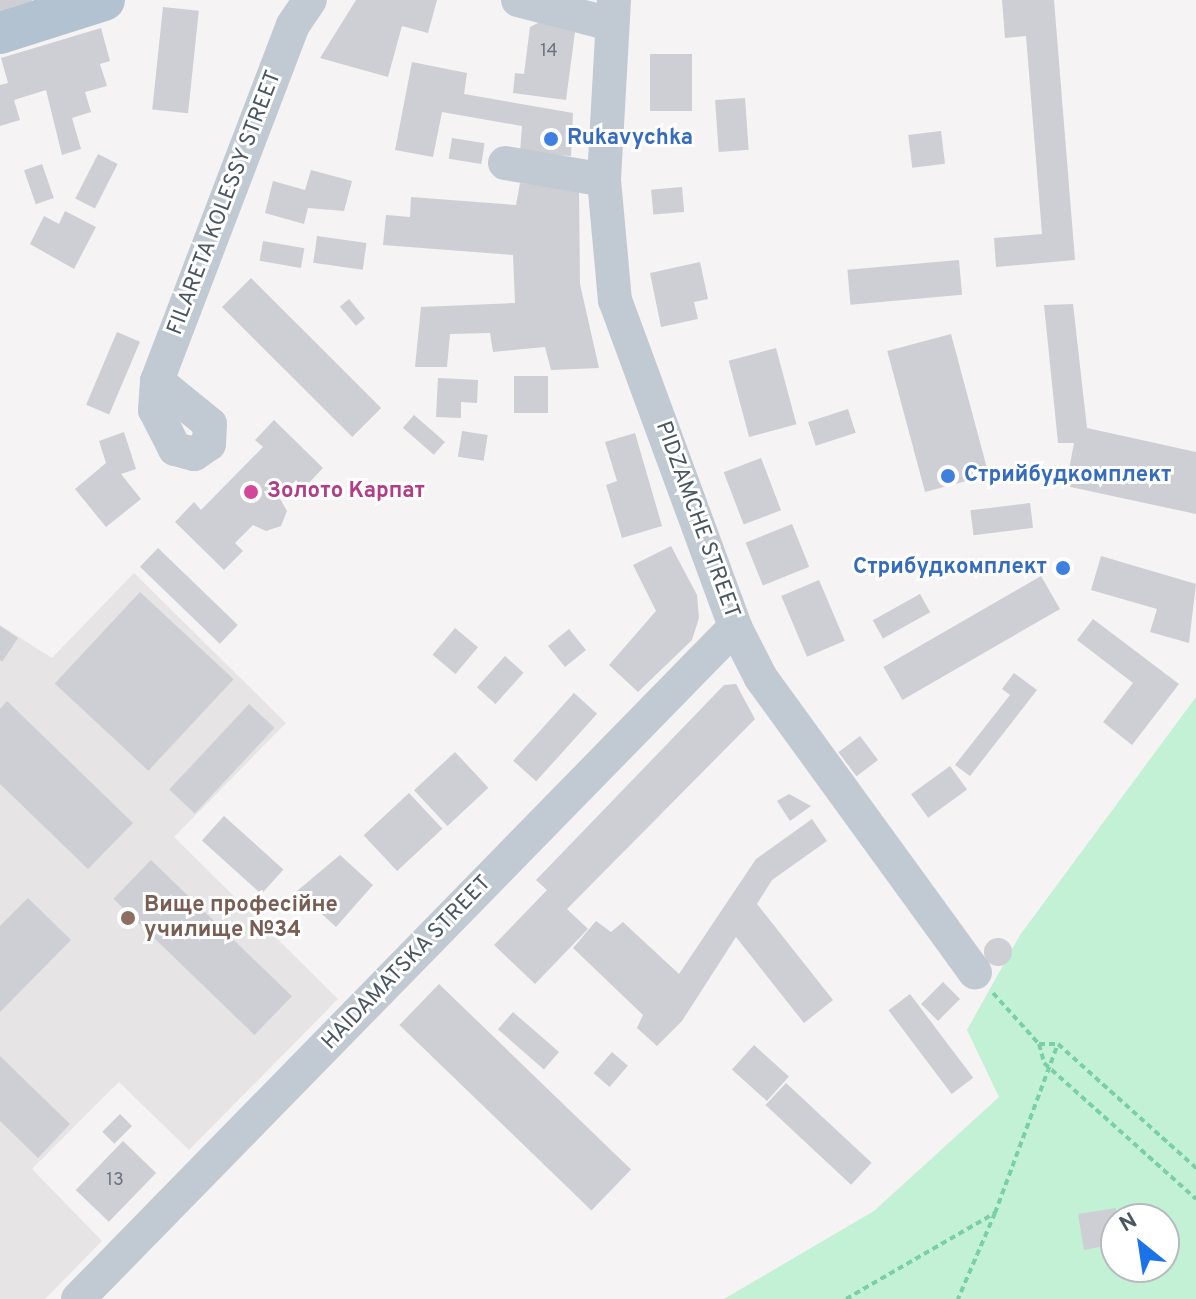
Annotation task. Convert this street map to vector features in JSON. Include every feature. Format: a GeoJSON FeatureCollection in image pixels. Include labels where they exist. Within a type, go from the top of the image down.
{"type":"FeatureCollection","features":[{"type":"Feature","properties":{"kind":"main road"},"geometry":{"type":"LineString","coordinates":[[0,33],[104,0]]}},
{"type":"Feature","properties":{"kind":"street"},"geometry":{"type":"LineString","coordinates":[[518,0],[613,12]]}},
{"type":"Feature","properties":{"kind":"street","name":"FILARETA KOLESSY STREET"},"geometry":{"type":"LineString","coordinates":[[157,381],[298,8]]}},
{"type":"Feature","properties":{"kind":"street","name":"PIDZAMCHE STREET"},"geometry":{"type":"LineString","coordinates":[[613,12],[604,180],[615,300],[735,627],[761,678],[975,973]]}},
{"type":"Feature","properties":{"kind":"street"},"geometry":{"type":"LineString","coordinates":[[505,163],[604,180]]}},
{"type":"Feature","properties":{"kind":"street","name":"HAIDAMATSKA STREET"},"geometry":{"type":"LineString","coordinates":[[78,1299],[735,627]]}},
{"type":"Feature","properties":{"kind":"path"},"geometry":{"type":"LineString","coordinates":[[975,973],[1039,1044],[1049,1068],[1196,1199]]}},
{"type":"Feature","properties":{"kind":"path"},"geometry":{"type":"LineString","coordinates":[[1039,1044],[1058,1044],[1196,1168]]}},
{"type":"Feature","properties":{"kind":"path"},"geometry":{"type":"LineString","coordinates":[[958,1299],[995,1213],[1058,1044]]}},
{"type":"Feature","properties":{"kind":"path"},"geometry":{"type":"LineString","coordinates":[[846,1299],[995,1213]]}},
{"type":"Feature","properties":{"kind":"shaded area","name":"Вище професійне училище №34"},"geometry":{"type":"Polygon","coordinates":[[[134,573],[286,723],[174,837],[338,999],[189,1150],[119,1082],[32,1169],[102,1241],[45,1299],[0,1299],[0,625],[52,658],[134,573]]]}},
{"type":"Feature","properties":{"kind":"green space"},"geometry":{"type":"Polygon","coordinates":[[[1196,697],[1196,1299],[724,1299],[874,1211],[999,1097],[967,1030],[1020,935],[1196,697]]]}},
{"type":"Feature","properties":{"kind":"building"},"geometry":{"type":"Polygon","coordinates":[[[0,0],[32,0],[32,1],[0,11],[0,0]]]}},
{"type":"Feature","properties":{"kind":"building"},"geometry":{"type":"Polygon","coordinates":[[[356,0],[437,0],[428,33],[402,26],[388,77],[320,58],[356,0]]]}},
{"type":"Feature","properties":{"kind":"building"},"geometry":{"type":"Polygon","coordinates":[[[1002,0],[1054,0],[1075,260],[996,267],[994,238],[1042,234],[1026,36],[1005,38],[1002,0]]]}},
{"type":"Feature","properties":{"kind":"building"},"geometry":{"type":"Polygon","coordinates":[[[163,7],[199,11],[188,113],[152,109],[163,7]]]}},
{"type":"Feature","properties":{"kind":"building"},"geometry":{"type":"Polygon","coordinates":[[[540,22],[575,32],[566,100],[513,93],[515,73],[524,74],[530,27],[540,22]]]}},
{"type":"Feature","properties":{"kind":"building"},"geometry":{"type":"Polygon","coordinates":[[[101,28],[110,61],[100,64],[107,86],[85,92],[91,112],[72,118],[81,149],[62,155],[46,90],[14,100],[20,120],[0,126],[0,85],[8,83],[1,58],[101,28]]]}},
{"type":"Feature","properties":{"kind":"building"},"geometry":{"type":"Polygon","coordinates":[[[650,54],[692,54],[692,111],[650,111],[650,54]]]}},
{"type":"Feature","properties":{"kind":"building"},"geometry":{"type":"Polygon","coordinates":[[[412,62],[467,73],[464,94],[573,113],[571,156],[520,153],[522,126],[442,112],[433,157],[395,150],[412,62]]]}},
{"type":"Feature","properties":{"kind":"building"},"geometry":{"type":"Polygon","coordinates":[[[745,98],[749,150],[719,152],[715,100],[745,98]]]}},
{"type":"Feature","properties":{"kind":"building"},"geometry":{"type":"Polygon","coordinates":[[[941,131],[945,164],[912,168],[908,135],[941,131]]]}},
{"type":"Feature","properties":{"kind":"building"},"geometry":{"type":"Polygon","coordinates":[[[452,138],[485,143],[481,164],[449,159],[452,138]]]}},
{"type":"Feature","properties":{"kind":"building"},"geometry":{"type":"Polygon","coordinates":[[[98,154],[118,164],[95,209],[75,199],[98,154]]]}},
{"type":"Feature","properties":{"kind":"building"},"geometry":{"type":"Polygon","coordinates":[[[42,164],[54,198],[36,204],[24,170],[42,164]]]}},
{"type":"Feature","properties":{"kind":"building"},"geometry":{"type":"Polygon","coordinates":[[[311,170],[352,181],[344,211],[308,208],[304,224],[265,213],[273,181],[305,190],[311,170]]]}},
{"type":"Feature","properties":{"kind":"building"},"geometry":{"type":"Polygon","coordinates":[[[520,183],[579,187],[580,284],[599,368],[551,370],[545,347],[493,352],[490,333],[450,334],[447,367],[415,367],[421,307],[515,303],[513,255],[383,245],[386,215],[410,217],[411,197],[516,205],[520,183]]]}},
{"type":"Feature","properties":{"kind":"building"},"geometry":{"type":"Polygon","coordinates":[[[682,187],[684,212],[653,215],[651,190],[682,187]]]}},
{"type":"Feature","properties":{"kind":"building"},"geometry":{"type":"Polygon","coordinates":[[[65,211],[96,227],[74,269],[30,244],[44,216],[59,224],[65,211]]]}},
{"type":"Feature","properties":{"kind":"building"},"geometry":{"type":"Polygon","coordinates":[[[317,236],[367,243],[363,270],[313,263],[317,236]]]}},
{"type":"Feature","properties":{"kind":"building"},"geometry":{"type":"Polygon","coordinates":[[[263,241],[304,248],[301,268],[260,261],[263,241]]]}},
{"type":"Feature","properties":{"kind":"building"},"geometry":{"type":"Polygon","coordinates":[[[959,260],[962,295],[850,305],[847,270],[959,260]]]}},
{"type":"Feature","properties":{"kind":"building"},"geometry":{"type":"Polygon","coordinates":[[[700,262],[708,299],[694,302],[698,319],[661,327],[650,273],[700,262]]]}},
{"type":"Feature","properties":{"kind":"building"},"geometry":{"type":"Polygon","coordinates":[[[251,278],[381,408],[352,437],[222,307],[251,278]]]}},
{"type":"Feature","properties":{"kind":"building"},"geometry":{"type":"Polygon","coordinates":[[[349,299],[365,318],[356,326],[340,307],[349,299]]]}},
{"type":"Feature","properties":{"kind":"building"},"geometry":{"type":"Polygon","coordinates":[[[1073,304],[1087,428],[1196,452],[1196,514],[1066,486],[1074,443],[1058,443],[1044,305],[1073,304]]]}},
{"type":"Feature","properties":{"kind":"building"},"geometry":{"type":"Polygon","coordinates":[[[117,332],[140,342],[109,414],[86,405],[117,332]]]}},
{"type":"Feature","properties":{"kind":"building"},"geometry":{"type":"Polygon","coordinates":[[[951,334],[989,475],[925,492],[887,351],[951,334]]]}},
{"type":"Feature","properties":{"kind":"building"},"geometry":{"type":"Polygon","coordinates":[[[776,348],[796,424],[749,437],[729,361],[776,348]]]}},
{"type":"Feature","properties":{"kind":"building"},"geometry":{"type":"Polygon","coordinates":[[[514,376],[548,376],[548,413],[514,413],[514,376]]]}},
{"type":"Feature","properties":{"kind":"building"},"geometry":{"type":"Polygon","coordinates":[[[438,378],[478,380],[477,403],[461,402],[461,418],[436,417],[438,378]]]}},
{"type":"Feature","properties":{"kind":"building"},"geometry":{"type":"Polygon","coordinates":[[[848,409],[856,433],[816,446],[808,422],[848,409]]]}},
{"type":"Feature","properties":{"kind":"building"},"geometry":{"type":"Polygon","coordinates":[[[414,415],[445,442],[434,455],[403,428],[414,415]]]}},
{"type":"Feature","properties":{"kind":"building","name":"Золото Карпат"},"geometry":{"type":"Polygon","coordinates":[[[274,420],[323,468],[304,488],[296,480],[279,497],[287,511],[281,526],[266,531],[253,525],[235,543],[243,551],[224,570],[175,522],[194,502],[201,510],[263,447],[255,440],[274,420]]]}},
{"type":"Feature","properties":{"kind":"building"},"geometry":{"type":"Polygon","coordinates":[[[462,431],[488,435],[484,461],[458,457],[462,431]]]}},
{"type":"Feature","properties":{"kind":"building"},"geometry":{"type":"Polygon","coordinates":[[[124,432],[136,469],[121,474],[141,499],[106,527],[75,489],[106,463],[99,441],[124,432]]]}},
{"type":"Feature","properties":{"kind":"building"},"geometry":{"type":"Polygon","coordinates":[[[635,433],[662,526],[622,538],[606,485],[617,481],[605,442],[635,433]]]}},
{"type":"Feature","properties":{"kind":"building"},"geometry":{"type":"Polygon","coordinates":[[[761,458],[781,510],[744,525],[724,472],[761,458]]]}},
{"type":"Feature","properties":{"kind":"building"},"geometry":{"type":"Polygon","coordinates":[[[1030,503],[1033,528],[973,535],[970,510],[1030,503]]]}},
{"type":"Feature","properties":{"kind":"building"},"geometry":{"type":"Polygon","coordinates":[[[792,524],[809,567],[763,585],[746,543],[792,524]]]}},
{"type":"Feature","properties":{"kind":"building"},"geometry":{"type":"Polygon","coordinates":[[[671,546],[697,595],[699,618],[692,640],[638,692],[609,665],[656,611],[633,565],[671,546]]]}},
{"type":"Feature","properties":{"kind":"building"},"geometry":{"type":"Polygon","coordinates":[[[158,548],[238,625],[220,644],[140,567],[158,548]]]}},
{"type":"Feature","properties":{"kind":"building"},"geometry":{"type":"Polygon","coordinates":[[[1101,556],[1196,584],[1189,643],[1150,632],[1157,609],[1091,590],[1101,556]]]}},
{"type":"Feature","properties":{"kind":"building"},"geometry":{"type":"Polygon","coordinates":[[[1041,576],[1060,609],[902,700],[883,667],[1041,576]]]}},
{"type":"Feature","properties":{"kind":"building"},"geometry":{"type":"Polygon","coordinates":[[[819,580],[845,641],[807,657],[781,596],[819,580]]]}},
{"type":"Feature","properties":{"kind":"building"},"geometry":{"type":"Polygon","coordinates":[[[140,592],[234,679],[148,771],[55,683],[140,592]]]}},
{"type":"Feature","properties":{"kind":"building"},"geometry":{"type":"Polygon","coordinates":[[[920,594],[930,612],[883,639],[873,620],[920,594]]]}},
{"type":"Feature","properties":{"kind":"building"},"geometry":{"type":"Polygon","coordinates":[[[1093,619],[1179,684],[1132,745],[1103,722],[1133,683],[1077,640],[1093,619]]]}},
{"type":"Feature","properties":{"kind":"building"},"geometry":{"type":"Polygon","coordinates":[[[0,626],[18,638],[2,662],[0,660],[0,626]]]}},
{"type":"Feature","properties":{"kind":"building"},"geometry":{"type":"Polygon","coordinates":[[[455,628],[478,647],[455,674],[433,655],[455,628]]]}},
{"type":"Feature","properties":{"kind":"building"},"geometry":{"type":"Polygon","coordinates":[[[569,629],[586,650],[565,667],[548,646],[569,629]]]}},
{"type":"Feature","properties":{"kind":"building"},"geometry":{"type":"Polygon","coordinates":[[[505,656],[524,673],[495,704],[477,687],[505,656]]]}},
{"type":"Feature","properties":{"kind":"building"},"geometry":{"type":"Polygon","coordinates":[[[1014,673],[1037,690],[970,776],[955,765],[1010,695],[1002,689],[1014,673]]]}},
{"type":"Feature","properties":{"kind":"building"},"geometry":{"type":"Polygon","coordinates":[[[736,684],[755,719],[567,909],[588,929],[535,984],[494,945],[547,890],[536,880],[724,685],[736,684]]]}},
{"type":"Feature","properties":{"kind":"building"},"geometry":{"type":"Polygon","coordinates":[[[574,693],[597,714],[536,781],[513,761],[574,693]]]}},
{"type":"Feature","properties":{"kind":"building"},"geometry":{"type":"Polygon","coordinates":[[[7,701],[133,823],[88,869],[0,784],[0,709],[7,701]]]}},
{"type":"Feature","properties":{"kind":"building"},"geometry":{"type":"Polygon","coordinates":[[[249,704],[275,728],[195,813],[169,790],[249,704]]]}},
{"type":"Feature","properties":{"kind":"building"},"geometry":{"type":"Polygon","coordinates":[[[860,736],[878,760],[856,776],[838,752],[860,736]]]}},
{"type":"Feature","properties":{"kind":"building"},"geometry":{"type":"Polygon","coordinates":[[[455,752],[488,788],[447,826],[414,790],[455,752]]]}},
{"type":"Feature","properties":{"kind":"building"},"geometry":{"type":"Polygon","coordinates":[[[950,766],[967,789],[928,818],[911,794],[950,766]]]}},
{"type":"Feature","properties":{"kind":"building"},"geometry":{"type":"Polygon","coordinates":[[[409,793],[442,829],[397,871],[364,835],[409,793]]]}},
{"type":"Feature","properties":{"kind":"building"},"geometry":{"type":"Polygon","coordinates":[[[789,794],[811,806],[790,821],[777,801],[789,794]]]}},
{"type":"Feature","properties":{"kind":"building"},"geometry":{"type":"Polygon","coordinates":[[[224,816],[283,870],[261,894],[202,841],[224,816]]]}},
{"type":"Feature","properties":{"kind":"building"},"geometry":{"type":"Polygon","coordinates":[[[812,819],[827,841],[772,880],[757,904],[833,1000],[804,1023],[736,937],[682,1021],[657,1046],[637,1028],[643,1015],[573,948],[596,921],[611,932],[623,922],[679,974],[756,859],[812,819]]]}},
{"type":"Feature","properties":{"kind":"building"},"geometry":{"type":"Polygon","coordinates":[[[340,855],[373,885],[336,927],[297,891],[340,855]]]}},
{"type":"Feature","properties":{"kind":"building"},"geometry":{"type":"Polygon","coordinates":[[[151,860],[292,996],[254,1035],[113,899],[151,860]]]}},
{"type":"Feature","properties":{"kind":"building"},"geometry":{"type":"Polygon","coordinates":[[[28,898],[71,940],[0,1012],[0,926],[28,898]]]}},
{"type":"Feature","properties":{"kind":"building"},"geometry":{"type":"Polygon","coordinates":[[[998,938],[1008,942],[1012,952],[1008,962],[998,966],[988,962],[984,952],[988,942],[998,938]]]}},
{"type":"Feature","properties":{"kind":"building"},"geometry":{"type":"Polygon","coordinates":[[[943,982],[960,999],[938,1021],[921,1004],[943,982]]]}},
{"type":"Feature","properties":{"kind":"building"},"geometry":{"type":"Polygon","coordinates":[[[439,984],[631,1169],[591,1210],[399,1025],[439,984]]]}},
{"type":"Feature","properties":{"kind":"building"},"geometry":{"type":"Polygon","coordinates":[[[910,994],[973,1078],[952,1094],[888,1010],[910,994]]]}},
{"type":"Feature","properties":{"kind":"building"},"geometry":{"type":"Polygon","coordinates":[[[513,1012],[559,1052],[544,1069],[498,1029],[513,1012]]]}},
{"type":"Feature","properties":{"kind":"building"},"geometry":{"type":"Polygon","coordinates":[[[754,1045],[789,1076],[767,1101],[732,1070],[754,1045]]]}},
{"type":"Feature","properties":{"kind":"building"},"geometry":{"type":"Polygon","coordinates":[[[612,1052],[628,1066],[609,1087],[594,1073],[612,1052]]]}},
{"type":"Feature","properties":{"kind":"building"},"geometry":{"type":"Polygon","coordinates":[[[0,1056],[70,1124],[38,1158],[0,1121],[0,1056]]]}},
{"type":"Feature","properties":{"kind":"building"},"geometry":{"type":"Polygon","coordinates":[[[786,1083],[872,1163],[851,1185],[766,1105],[786,1083]]]}},
{"type":"Feature","properties":{"kind":"building"},"geometry":{"type":"Polygon","coordinates":[[[120,1114],[132,1126],[114,1144],[102,1132],[120,1114]]]}},
{"type":"Feature","properties":{"kind":"building"},"geometry":{"type":"Polygon","coordinates":[[[123,1141],[156,1173],[109,1222],[76,1190],[123,1141]]]}},
{"type":"Feature","properties":{"kind":"building"},"geometry":{"type":"Polygon","coordinates":[[[1100,1211],[1100,1247],[1084,1250],[1078,1214],[1100,1211]]]}},
{"type":"Feature","properties":{"kind":"place","name":"Rukavychka"},"geometry":{"type":"Point","coordinates":[551,139]}},
{"type":"Feature","properties":{"kind":"place","name":"Стрийбудкомплект"},"geometry":{"type":"Point","coordinates":[948,476]}},
{"type":"Feature","properties":{"kind":"place","name":"Золото Карпат"},"geometry":{"type":"Point","coordinates":[251,492]}},
{"type":"Feature","properties":{"kind":"place","name":"Стрибудкомплект"},"geometry":{"type":"Point","coordinates":[1063,568]}},
{"type":"Feature","properties":{"kind":"place","name":"Вище професійне училище №34"},"geometry":{"type":"Point","coordinates":[128,918]}}]}
